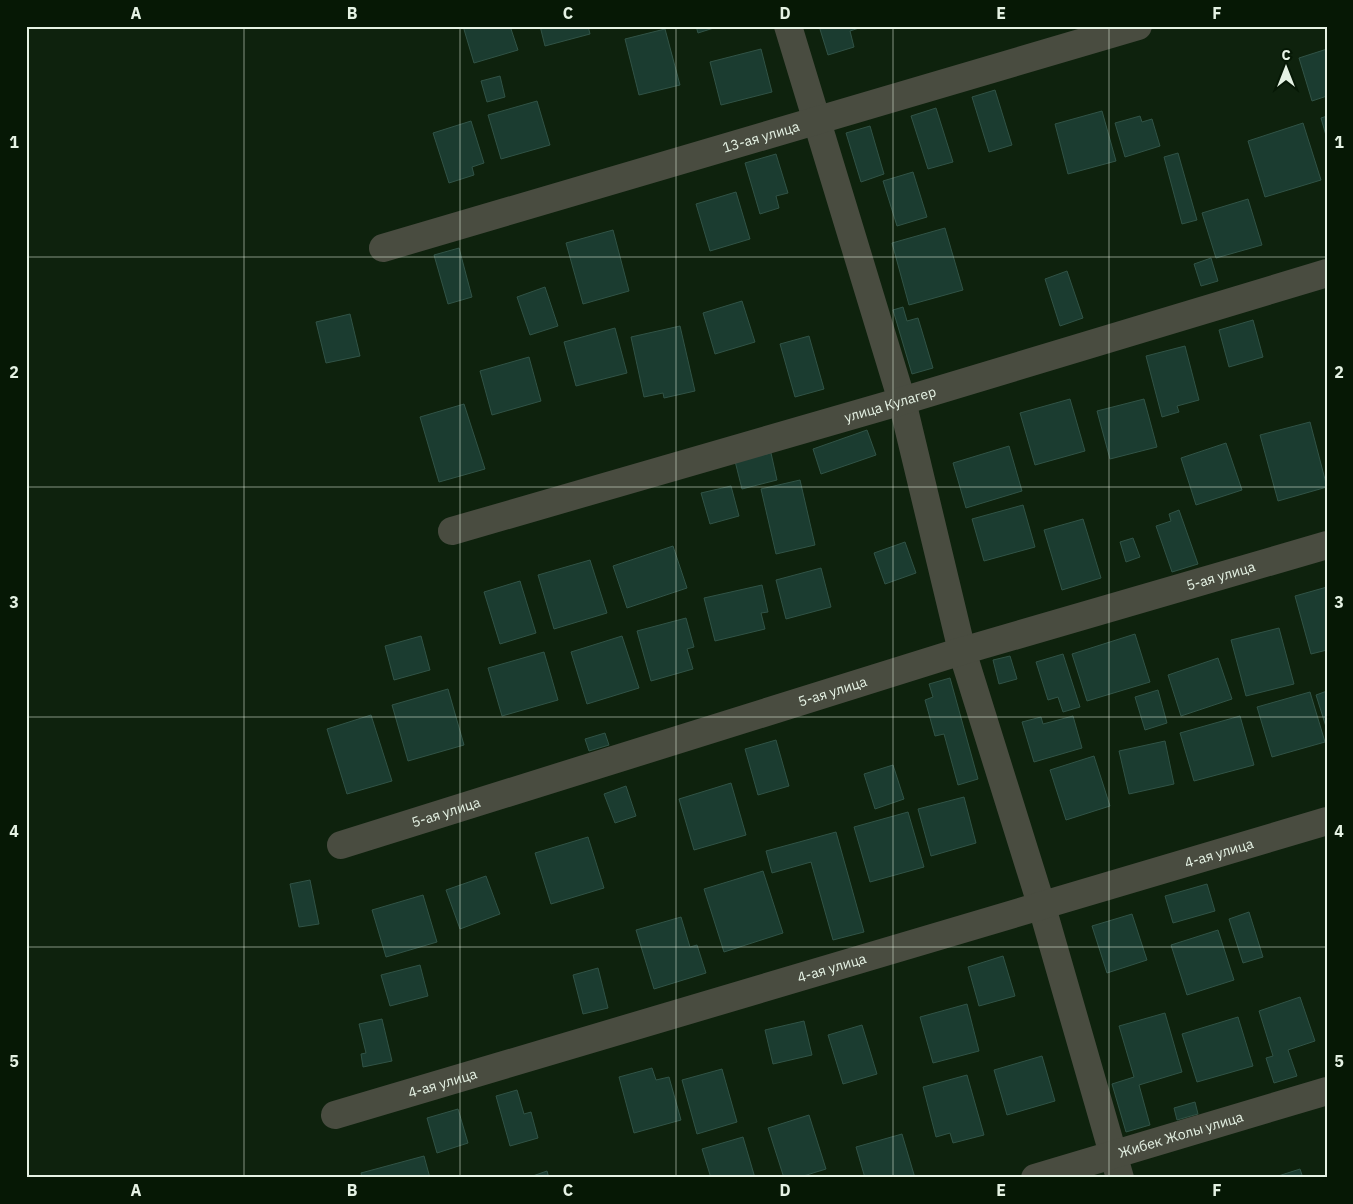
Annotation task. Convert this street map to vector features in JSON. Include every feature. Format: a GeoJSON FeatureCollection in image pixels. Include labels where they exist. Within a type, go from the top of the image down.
{"type":"FeatureCollection","features":[{"type":"Feature","properties":{"kind":"street"},"geometry":{"type":"LineString","coordinates":[[788,26],[902,402],[962,651],[1042,907],[1117,1166]]}},
{"type":"Feature","properties":{"kind":"street","name":"13-ая улица"},"geometry":{"type":"LineString","coordinates":[[383,248],[1138,26]]}},
{"type":"Feature","properties":{"kind":"street","name":"улица Кулагер"},"geometry":{"type":"LineString","coordinates":[[452,531],[902,402],[1327,273]]}},
{"type":"Feature","properties":{"kind":"street","name":"5-ая улица"},"geometry":{"type":"LineString","coordinates":[[342,845],[962,651],[1327,545]]}},
{"type":"Feature","properties":{"kind":"street","name":"4-ая улица"},"geometry":{"type":"LineString","coordinates":[[335,1115],[1327,821]]}},
{"type":"Feature","properties":{"kind":"street","name":"Жибек Жолы улица"},"geometry":{"type":"LineString","coordinates":[[1035,1178],[1117,1166],[1327,1091]]}},
{"type":"Feature","properties":{"kind":"building"},"geometry":{"type":"Polygon","coordinates":[[[463,26],[510,26],[518,50],[474,63],[463,26]]]}},
{"type":"Feature","properties":{"kind":"building"},"geometry":{"type":"Polygon","coordinates":[[[540,26],[588,26],[590,34],[545,46],[540,26]]]}},
{"type":"Feature","properties":{"kind":"building"},"geometry":{"type":"Polygon","coordinates":[[[696,26],[720,26],[698,33],[696,26]]]}},
{"type":"Feature","properties":{"kind":"building"},"geometry":{"type":"Polygon","coordinates":[[[819,26],[865,26],[850,31],[854,47],[828,55],[819,26]]]}},
{"type":"Feature","properties":{"kind":"building"},"geometry":{"type":"Polygon","coordinates":[[[665,29],[680,85],[639,95],[625,39],[665,29]]]}},
{"type":"Feature","properties":{"kind":"building"},"geometry":{"type":"Polygon","coordinates":[[[761,49],[772,92],[721,105],[710,62],[761,49]]]}},
{"type":"Feature","properties":{"kind":"building"},"geometry":{"type":"Polygon","coordinates":[[[1327,49],[1327,96],[1312,101],[1299,58],[1327,49]]]}},
{"type":"Feature","properties":{"kind":"building"},"geometry":{"type":"Polygon","coordinates":[[[500,76],[505,97],[487,102],[481,81],[500,76]]]}},
{"type":"Feature","properties":{"kind":"building"},"geometry":{"type":"Polygon","coordinates":[[[995,90],[1012,145],[989,152],[972,97],[995,90]]]}},
{"type":"Feature","properties":{"kind":"building"},"geometry":{"type":"Polygon","coordinates":[[[537,101],[550,145],[501,159],[488,115],[537,101]]]}},
{"type":"Feature","properties":{"kind":"building"},"geometry":{"type":"Polygon","coordinates":[[[936,108],[953,162],[928,169],[911,116],[936,108]]]}},
{"type":"Feature","properties":{"kind":"building"},"geometry":{"type":"Polygon","coordinates":[[[1102,111],[1116,161],[1068,174],[1055,124],[1102,111]]]}},
{"type":"Feature","properties":{"kind":"building"},"geometry":{"type":"Polygon","coordinates":[[[1140,116],[1142,122],[1152,119],[1160,146],[1125,157],[1115,123],[1140,116]]]}},
{"type":"Feature","properties":{"kind":"building"},"geometry":{"type":"Polygon","coordinates":[[[1327,116],[1327,139],[1321,118],[1327,116]]]}},
{"type":"Feature","properties":{"kind":"building"},"geometry":{"type":"Polygon","coordinates":[[[471,121],[484,163],[472,167],[474,175],[449,183],[433,133],[471,121]]]}},
{"type":"Feature","properties":{"kind":"building"},"geometry":{"type":"Polygon","coordinates":[[[1303,123],[1321,180],[1265,197],[1248,141],[1303,123]]]}},
{"type":"Feature","properties":{"kind":"building"},"geometry":{"type":"Polygon","coordinates":[[[870,126],[884,174],[861,182],[846,133],[870,126]]]}},
{"type":"Feature","properties":{"kind":"building"},"geometry":{"type":"Polygon","coordinates":[[[1178,153],[1197,220],[1182,224],[1164,157],[1178,153]]]}},
{"type":"Feature","properties":{"kind":"building"},"geometry":{"type":"Polygon","coordinates":[[[776,154],[788,193],[776,196],[779,208],[760,214],[745,163],[776,154]]]}},
{"type":"Feature","properties":{"kind":"building"},"geometry":{"type":"Polygon","coordinates":[[[913,172],[927,217],[897,226],[883,181],[913,172]]]}},
{"type":"Feature","properties":{"kind":"building"},"geometry":{"type":"Polygon","coordinates":[[[736,192],[750,239],[710,251],[696,204],[736,192]]]}},
{"type":"Feature","properties":{"kind":"building"},"geometry":{"type":"Polygon","coordinates":[[[1248,199],[1262,245],[1216,258],[1202,213],[1248,199]]]}},
{"type":"Feature","properties":{"kind":"building"},"geometry":{"type":"Polygon","coordinates":[[[945,228],[963,290],[909,305],[892,243],[945,228]]]}},
{"type":"Feature","properties":{"kind":"building"},"geometry":{"type":"Polygon","coordinates":[[[613,230],[629,291],[583,304],[566,243],[613,230]]]}},
{"type":"Feature","properties":{"kind":"building"},"geometry":{"type":"Polygon","coordinates":[[[459,248],[472,297],[448,304],[434,255],[459,248]]]}},
{"type":"Feature","properties":{"kind":"building"},"geometry":{"type":"Polygon","coordinates":[[[1211,258],[1218,281],[1201,286],[1194,264],[1211,258]]]}},
{"type":"Feature","properties":{"kind":"building"},"geometry":{"type":"Polygon","coordinates":[[[1067,271],[1083,318],[1060,326],[1045,279],[1067,271]]]}},
{"type":"Feature","properties":{"kind":"building"},"geometry":{"type":"Polygon","coordinates":[[[545,287],[558,326],[530,335],[517,297],[545,287]]]}},
{"type":"Feature","properties":{"kind":"building"},"geometry":{"type":"Polygon","coordinates":[[[742,301],[755,342],[715,354],[703,313],[742,301]]]}},
{"type":"Feature","properties":{"kind":"building"},"geometry":{"type":"Polygon","coordinates":[[[903,307],[907,321],[918,318],[933,368],[912,374],[893,310],[903,307]]]}},
{"type":"Feature","properties":{"kind":"building"},"geometry":{"type":"Polygon","coordinates":[[[350,314],[360,356],[326,363],[316,322],[350,314]]]}},
{"type":"Feature","properties":{"kind":"building"},"geometry":{"type":"Polygon","coordinates":[[[1253,320],[1263,357],[1229,367],[1219,330],[1253,320]]]}},
{"type":"Feature","properties":{"kind":"building"},"geometry":{"type":"Polygon","coordinates":[[[680,326],[695,391],[664,398],[663,393],[644,397],[631,337],[680,326]]]}},
{"type":"Feature","properties":{"kind":"building"},"geometry":{"type":"Polygon","coordinates":[[[615,328],[627,373],[576,386],[564,342],[615,328]]]}},
{"type":"Feature","properties":{"kind":"building"},"geometry":{"type":"Polygon","coordinates":[[[809,336],[824,389],[795,397],[780,344],[809,336]]]}},
{"type":"Feature","properties":{"kind":"building"},"geometry":{"type":"Polygon","coordinates":[[[1185,346],[1199,400],[1177,406],[1179,412],[1162,417],[1146,356],[1185,346]]]}},
{"type":"Feature","properties":{"kind":"building"},"geometry":{"type":"Polygon","coordinates":[[[529,357],[541,401],[492,415],[480,371],[529,357]]]}},
{"type":"Feature","properties":{"kind":"building"},"geometry":{"type":"Polygon","coordinates":[[[1070,399],[1085,451],[1035,465],[1020,413],[1070,399]]]}},
{"type":"Feature","properties":{"kind":"building"},"geometry":{"type":"Polygon","coordinates":[[[1144,399],[1157,447],[1110,459],[1097,411],[1144,399]]]}},
{"type":"Feature","properties":{"kind":"building"},"geometry":{"type":"Polygon","coordinates":[[[464,404],[485,469],[439,482],[420,417],[464,404]]]}},
{"type":"Feature","properties":{"kind":"building"},"geometry":{"type":"Polygon","coordinates":[[[1310,422],[1327,487],[1278,501],[1260,435],[1310,422]]]}},
{"type":"Feature","properties":{"kind":"building"},"geometry":{"type":"Polygon","coordinates":[[[867,430],[876,455],[821,474],[813,449],[867,430]]]}},
{"type":"Feature","properties":{"kind":"building"},"geometry":{"type":"Polygon","coordinates":[[[1226,443],[1242,490],[1196,505],[1181,458],[1226,443]]]}},
{"type":"Feature","properties":{"kind":"building"},"geometry":{"type":"Polygon","coordinates":[[[1009,446],[1022,491],[966,508],[953,463],[1009,446]]]}},
{"type":"Feature","properties":{"kind":"building"},"geometry":{"type":"Polygon","coordinates":[[[771,453],[777,480],[742,489],[735,461],[771,453]]]}},
{"type":"Feature","properties":{"kind":"building"},"geometry":{"type":"Polygon","coordinates":[[[800,480],[815,545],[776,554],[761,489],[800,480]]]}},
{"type":"Feature","properties":{"kind":"building"},"geometry":{"type":"Polygon","coordinates":[[[731,486],[739,516],[710,524],[701,493],[731,486]]]}},
{"type":"Feature","properties":{"kind":"building"},"geometry":{"type":"Polygon","coordinates":[[[1023,505],[1035,547],[984,561],[972,519],[1023,505]]]}},
{"type":"Feature","properties":{"kind":"building"},"geometry":{"type":"Polygon","coordinates":[[[1179,510],[1198,564],[1172,572],[1156,526],[1171,521],[1169,514],[1179,510]]]}},
{"type":"Feature","properties":{"kind":"building"},"geometry":{"type":"Polygon","coordinates":[[[1083,519],[1101,578],[1062,590],[1044,530],[1083,519]]]}},
{"type":"Feature","properties":{"kind":"building"},"geometry":{"type":"Polygon","coordinates":[[[1133,538],[1140,557],[1126,562],[1120,542],[1133,538]]]}},
{"type":"Feature","properties":{"kind":"building"},"geometry":{"type":"Polygon","coordinates":[[[905,542],[916,573],[885,584],[874,553],[905,542]]]}},
{"type":"Feature","properties":{"kind":"building"},"geometry":{"type":"Polygon","coordinates":[[[673,546],[687,588],[627,608],[613,566],[673,546]]]}},
{"type":"Feature","properties":{"kind":"building"},"geometry":{"type":"Polygon","coordinates":[[[590,560],[607,613],[554,629],[538,575],[590,560]]]}},
{"type":"Feature","properties":{"kind":"building"},"geometry":{"type":"Polygon","coordinates":[[[821,568],[831,607],[786,619],[776,580],[821,568]]]}},
{"type":"Feature","properties":{"kind":"building"},"geometry":{"type":"Polygon","coordinates":[[[520,581],[536,633],[500,644],[484,592],[520,581]]]}},
{"type":"Feature","properties":{"kind":"building"},"geometry":{"type":"Polygon","coordinates":[[[762,585],[768,612],[761,613],[765,629],[715,641],[704,598],[762,585]]]}},
{"type":"Feature","properties":{"kind":"building"},"geometry":{"type":"Polygon","coordinates":[[[1327,587],[1327,650],[1311,654],[1295,596],[1327,587]]]}},
{"type":"Feature","properties":{"kind":"building"},"geometry":{"type":"Polygon","coordinates":[[[686,618],[694,647],[687,649],[693,669],[651,681],[637,631],[686,618]]]}},
{"type":"Feature","properties":{"kind":"building"},"geometry":{"type":"Polygon","coordinates":[[[1279,628],[1294,684],[1246,696],[1231,640],[1279,628]]]}},
{"type":"Feature","properties":{"kind":"building"},"geometry":{"type":"Polygon","coordinates":[[[1135,634],[1150,682],[1087,701],[1072,654],[1135,634]]]}},
{"type":"Feature","properties":{"kind":"building"},"geometry":{"type":"Polygon","coordinates":[[[421,636],[430,670],[394,680],[385,646],[421,636]]]}},
{"type":"Feature","properties":{"kind":"building"},"geometry":{"type":"Polygon","coordinates":[[[622,636],[639,688],[587,704],[571,652],[622,636]]]}},
{"type":"Feature","properties":{"kind":"building"},"geometry":{"type":"Polygon","coordinates":[[[544,652],[558,700],[502,716],[488,668],[544,652]]]}},
{"type":"Feature","properties":{"kind":"building"},"geometry":{"type":"Polygon","coordinates":[[[1063,654],[1080,707],[1063,712],[1058,697],[1048,700],[1036,662],[1063,654]]]}},
{"type":"Feature","properties":{"kind":"building"},"geometry":{"type":"Polygon","coordinates":[[[1010,656],[1017,679],[999,684],[993,660],[1010,656]]]}},
{"type":"Feature","properties":{"kind":"building"},"geometry":{"type":"Polygon","coordinates":[[[1218,658],[1232,699],[1181,716],[1168,675],[1218,658]]]}},
{"type":"Feature","properties":{"kind":"building"},"geometry":{"type":"Polygon","coordinates":[[[950,678],[978,779],[958,785],[944,734],[935,736],[925,700],[933,697],[929,684],[950,678]]]}},
{"type":"Feature","properties":{"kind":"building"},"geometry":{"type":"Polygon","coordinates":[[[448,689],[464,745],[408,761],[392,705],[448,689]]]}},
{"type":"Feature","properties":{"kind":"building"},"geometry":{"type":"Polygon","coordinates":[[[1158,690],[1167,723],[1145,730],[1135,697],[1158,690]]]}},
{"type":"Feature","properties":{"kind":"building"},"geometry":{"type":"Polygon","coordinates":[[[1327,691],[1327,730],[1316,695],[1327,691]]]}},
{"type":"Feature","properties":{"kind":"building"},"geometry":{"type":"Polygon","coordinates":[[[1310,692],[1325,742],[1272,757],[1257,707],[1310,692]]]}},
{"type":"Feature","properties":{"kind":"building"},"geometry":{"type":"Polygon","coordinates":[[[371,715],[392,781],[347,794],[327,729],[371,715]]]}},
{"type":"Feature","properties":{"kind":"building"},"geometry":{"type":"Polygon","coordinates":[[[1073,716],[1082,748],[1034,762],[1022,722],[1041,717],[1043,724],[1073,716]]]}},
{"type":"Feature","properties":{"kind":"building"},"geometry":{"type":"Polygon","coordinates":[[[1240,716],[1254,765],[1194,781],[1180,733],[1240,716]]]}},
{"type":"Feature","properties":{"kind":"building"},"geometry":{"type":"Polygon","coordinates":[[[605,733],[609,745],[589,751],[585,739],[605,733]]]}},
{"type":"Feature","properties":{"kind":"building"},"geometry":{"type":"Polygon","coordinates":[[[776,740],[789,786],[758,795],[745,749],[776,740]]]}},
{"type":"Feature","properties":{"kind":"building"},"geometry":{"type":"Polygon","coordinates":[[[1165,741],[1174,784],[1129,794],[1119,751],[1165,741]]]}},
{"type":"Feature","properties":{"kind":"building"},"geometry":{"type":"Polygon","coordinates":[[[1094,756],[1110,806],[1066,820],[1050,770],[1094,756]]]}},
{"type":"Feature","properties":{"kind":"building"},"geometry":{"type":"Polygon","coordinates":[[[893,765],[904,799],[875,809],[864,774],[893,765]]]}},
{"type":"Feature","properties":{"kind":"building"},"geometry":{"type":"Polygon","coordinates":[[[731,783],[746,835],[694,850],[679,799],[731,783]]]}},
{"type":"Feature","properties":{"kind":"building"},"geometry":{"type":"Polygon","coordinates":[[[626,786],[636,816],[615,823],[604,794],[626,786]]]}},
{"type":"Feature","properties":{"kind":"building"},"geometry":{"type":"Polygon","coordinates":[[[964,797],[976,843],[931,856],[918,809],[964,797]]]}},
{"type":"Feature","properties":{"kind":"building"},"geometry":{"type":"Polygon","coordinates":[[[908,812],[924,867],[870,882],[854,827],[908,812]]]}},
{"type":"Feature","properties":{"kind":"building"},"geometry":{"type":"Polygon","coordinates":[[[836,832],[864,932],[833,940],[811,862],[772,873],[766,851],[836,832]]]}},
{"type":"Feature","properties":{"kind":"building"},"geometry":{"type":"Polygon","coordinates":[[[588,837],[604,888],[551,904],[535,853],[588,837]]]}},
{"type":"Feature","properties":{"kind":"building"},"geometry":{"type":"Polygon","coordinates":[[[763,871],[783,933],[724,952],[704,889],[763,871]]]}},
{"type":"Feature","properties":{"kind":"building"},"geometry":{"type":"Polygon","coordinates":[[[486,876],[500,914],[460,929],[446,890],[486,876]]]}},
{"type":"Feature","properties":{"kind":"building"},"geometry":{"type":"Polygon","coordinates":[[[310,880],[319,924],[299,927],[290,884],[310,880]]]}},
{"type":"Feature","properties":{"kind":"building"},"geometry":{"type":"Polygon","coordinates":[[[1207,884],[1215,911],[1173,923],[1165,896],[1207,884]]]}},
{"type":"Feature","properties":{"kind":"building"},"geometry":{"type":"Polygon","coordinates":[[[423,895],[437,942],[386,957],[372,910],[423,895]]]}},
{"type":"Feature","properties":{"kind":"building"},"geometry":{"type":"Polygon","coordinates":[[[1249,912],[1263,957],[1243,963],[1229,919],[1249,912]]]}},
{"type":"Feature","properties":{"kind":"building"},"geometry":{"type":"Polygon","coordinates":[[[1132,914],[1147,960],[1107,973],[1092,926],[1132,914]]]}},
{"type":"Feature","properties":{"kind":"building"},"geometry":{"type":"Polygon","coordinates":[[[681,917],[690,947],[697,945],[706,973],[654,989],[636,930],[681,917]]]}},
{"type":"Feature","properties":{"kind":"building"},"geometry":{"type":"Polygon","coordinates":[[[1218,930],[1234,980],[1187,995],[1171,945],[1218,930]]]}},
{"type":"Feature","properties":{"kind":"building"},"geometry":{"type":"Polygon","coordinates":[[[1003,956],[1015,996],[979,1006],[968,967],[1003,956]]]}},
{"type":"Feature","properties":{"kind":"building"},"geometry":{"type":"Polygon","coordinates":[[[420,965],[428,996],[390,1006],[381,975],[420,965]]]}},
{"type":"Feature","properties":{"kind":"building"},"geometry":{"type":"Polygon","coordinates":[[[598,968],[608,1008],[583,1014],[573,975],[598,968]]]}},
{"type":"Feature","properties":{"kind":"building"},"geometry":{"type":"Polygon","coordinates":[[[1300,997],[1315,1041],[1288,1050],[1297,1076],[1274,1083],[1266,1058],[1273,1056],[1259,1011],[1300,997]]]}},
{"type":"Feature","properties":{"kind":"building"},"geometry":{"type":"Polygon","coordinates":[[[967,1004],[979,1051],[933,1063],[920,1017],[967,1004]]]}},
{"type":"Feature","properties":{"kind":"building"},"geometry":{"type":"Polygon","coordinates":[[[1165,1013],[1182,1072],[1139,1085],[1150,1125],[1126,1132],[1112,1084],[1134,1077],[1119,1026],[1165,1013]]]}},
{"type":"Feature","properties":{"kind":"building"},"geometry":{"type":"Polygon","coordinates":[[[1238,1017],[1253,1066],[1197,1082],[1182,1034],[1238,1017]]]}},
{"type":"Feature","properties":{"kind":"building"},"geometry":{"type":"Polygon","coordinates":[[[382,1019],[392,1061],[363,1067],[361,1054],[366,1053],[359,1024],[382,1019]]]}},
{"type":"Feature","properties":{"kind":"building"},"geometry":{"type":"Polygon","coordinates":[[[804,1021],[812,1055],[773,1064],[765,1030],[804,1021]]]}},
{"type":"Feature","properties":{"kind":"building"},"geometry":{"type":"Polygon","coordinates":[[[862,1025],[877,1074],[843,1084],[828,1035],[862,1025]]]}},
{"type":"Feature","properties":{"kind":"building"},"geometry":{"type":"Polygon","coordinates":[[[1042,1056],[1055,1101],[1007,1115],[994,1070],[1042,1056]]]}},
{"type":"Feature","properties":{"kind":"building"},"geometry":{"type":"Polygon","coordinates":[[[652,1068],[656,1080],[669,1077],[681,1120],[634,1133],[619,1077],[652,1068]]]}},
{"type":"Feature","properties":{"kind":"building"},"geometry":{"type":"Polygon","coordinates":[[[722,1069],[737,1122],[697,1134],[682,1080],[722,1069]]]}},
{"type":"Feature","properties":{"kind":"building"},"geometry":{"type":"Polygon","coordinates":[[[967,1075],[984,1135],[953,1143],[950,1133],[936,1137],[923,1087],[967,1075]]]}},
{"type":"Feature","properties":{"kind":"building"},"geometry":{"type":"Polygon","coordinates":[[[517,1090],[524,1114],[531,1112],[538,1138],[510,1146],[496,1096],[517,1090]]]}},
{"type":"Feature","properties":{"kind":"building"},"geometry":{"type":"Polygon","coordinates":[[[1195,1102],[1198,1114],[1177,1120],[1174,1108],[1195,1102]]]}},
{"type":"Feature","properties":{"kind":"building"},"geometry":{"type":"Polygon","coordinates":[[[458,1109],[468,1143],[437,1153],[427,1118],[458,1109]]]}},
{"type":"Feature","properties":{"kind":"building"},"geometry":{"type":"Polygon","coordinates":[[[809,1115],[826,1169],[797,1178],[784,1178],[768,1128],[809,1115]]]}},
{"type":"Feature","properties":{"kind":"building"},"geometry":{"type":"Polygon","coordinates":[[[902,1134],[915,1178],[865,1178],[856,1147],[902,1134]]]}},
{"type":"Feature","properties":{"kind":"building"},"geometry":{"type":"Polygon","coordinates":[[[743,1137],[755,1178],[711,1178],[702,1149],[743,1137]]]}},
{"type":"Feature","properties":{"kind":"building"},"geometry":{"type":"Polygon","coordinates":[[[424,1156],[430,1178],[362,1178],[361,1173],[424,1156]]]}},
{"type":"Feature","properties":{"kind":"building"},"geometry":{"type":"Polygon","coordinates":[[[1300,1169],[1303,1178],[1272,1178],[1300,1169]]]}},
{"type":"Feature","properties":{"kind":"building"},"geometry":{"type":"Polygon","coordinates":[[[547,1171],[549,1178],[527,1178],[547,1171]]]}}]}
